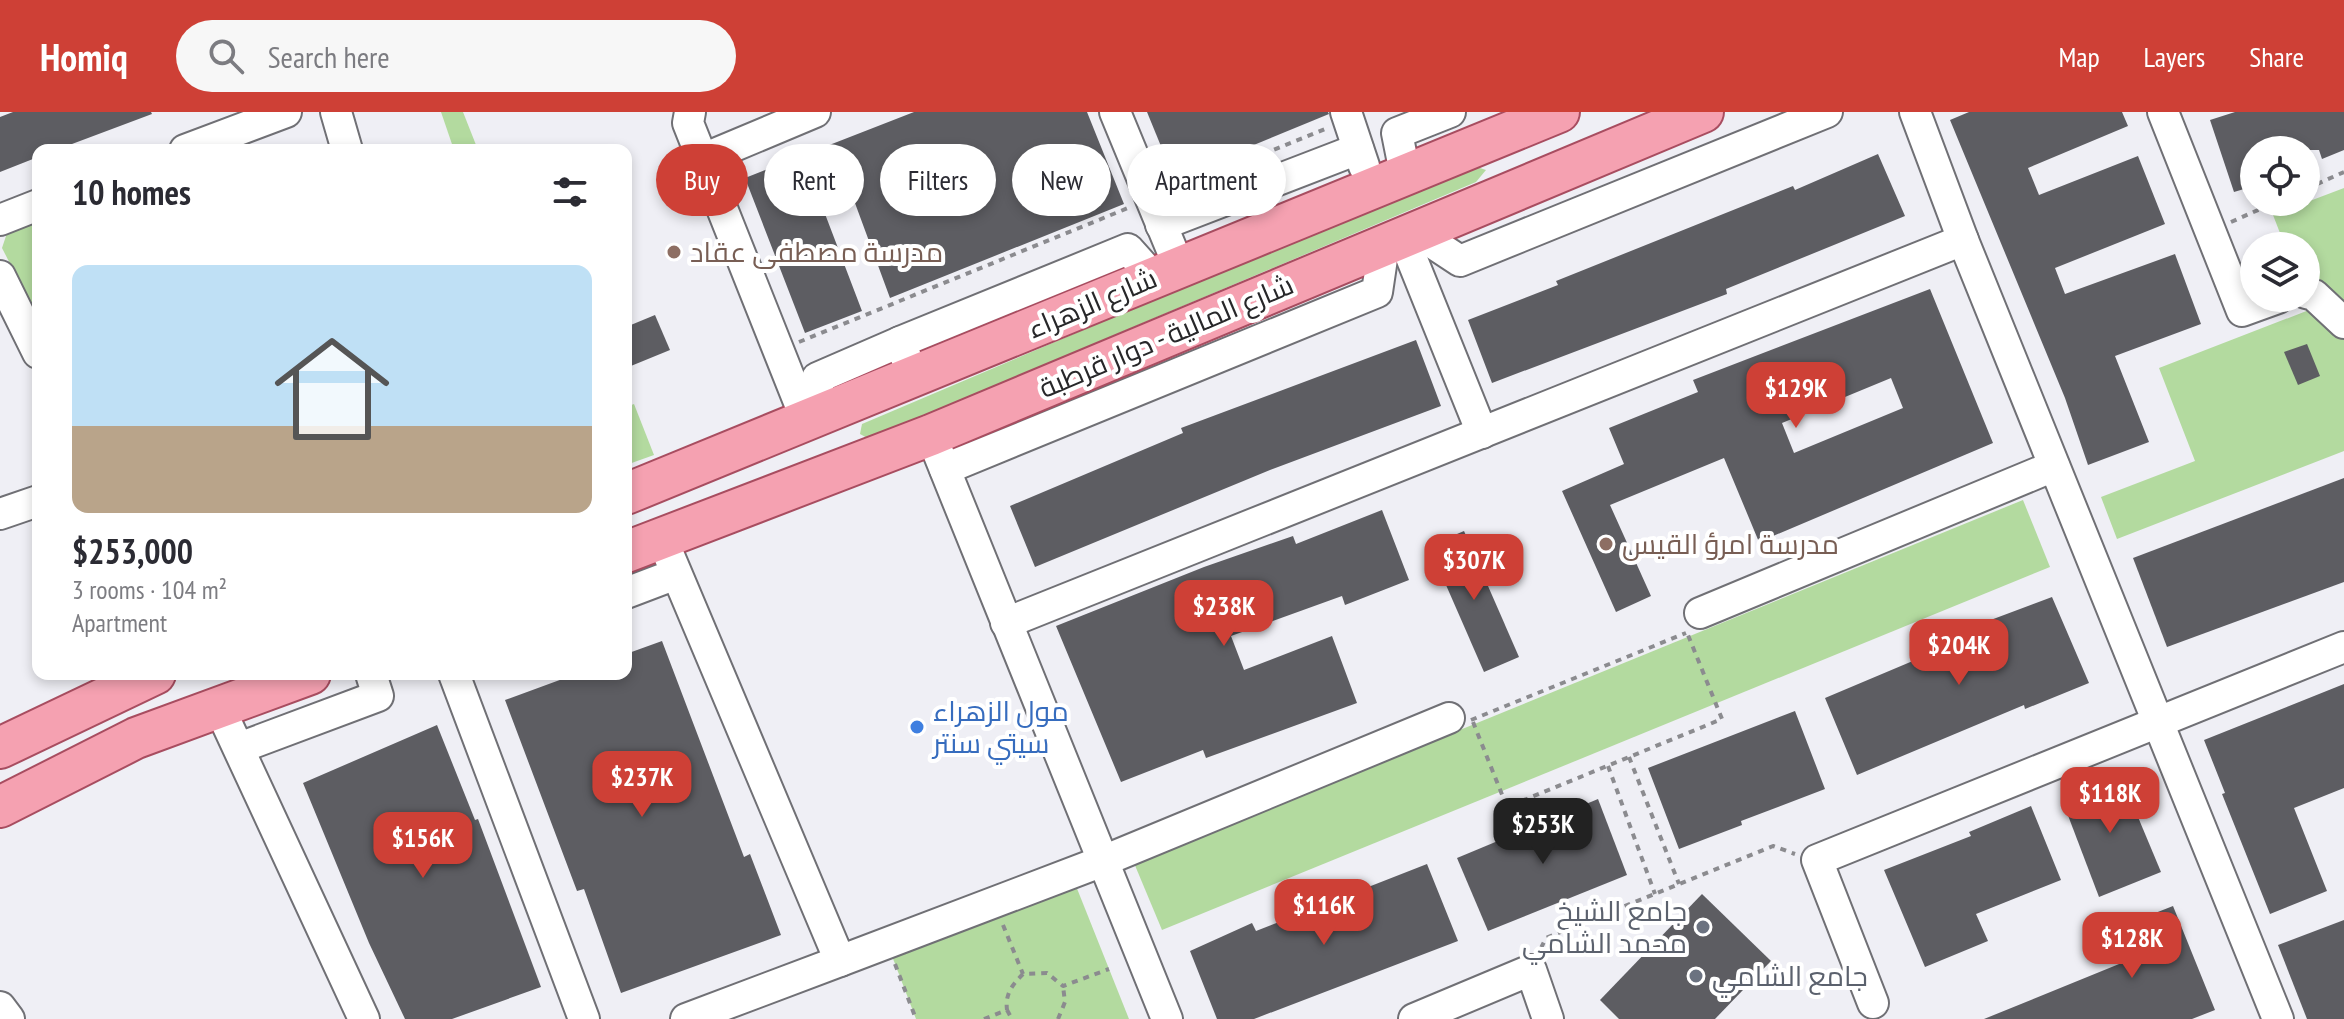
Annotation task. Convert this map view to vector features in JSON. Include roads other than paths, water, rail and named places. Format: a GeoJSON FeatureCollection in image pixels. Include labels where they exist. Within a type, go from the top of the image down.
{"type":"FeatureCollection","features":[{"type":"Feature","properties":{"kind":"main road","name":"شارع الزهراء"},"geometry":{"type":"LineString","coordinates":[[632,492],[820,417],[907,360],[1166,272],[1559,112]]}},
{"type":"Feature","properties":{"kind":"main road","name":"شارع المالية - دوار قرطبة"},"geometry":{"type":"LineString","coordinates":[[655,555],[856,464],[938,452],[1222,313],[1688,118]]}},
{"type":"Feature","properties":{"kind":"main road"},"geometry":{"type":"LineString","coordinates":[[1509,132],[1529,185]]}},
{"type":"Feature","properties":{"kind":"main road"},"geometry":{"type":"LineString","coordinates":[[820,417],[856,464]]}},
{"type":"Feature","properties":{"kind":"main road"},"geometry":{"type":"LineString","coordinates":[[0,748],[142,680]]}},
{"type":"Feature","properties":{"kind":"main road"},"geometry":{"type":"LineString","coordinates":[[0,807],[136,738],[295,680]]}},
{"type":"Feature","properties":{"kind":"street"},"geometry":{"type":"LineString","coordinates":[[201,144],[286,112]]}},
{"type":"Feature","properties":{"kind":"street"},"geometry":{"type":"LineString","coordinates":[[336,112],[345,144]]}},
{"type":"Feature","properties":{"kind":"street"},"geometry":{"type":"LineString","coordinates":[[690,112],[688,123],[697,144]]}},
{"type":"Feature","properties":{"kind":"street"},"geometry":{"type":"LineString","coordinates":[[739,144],[815,112]]}},
{"type":"Feature","properties":{"kind":"street"},"geometry":{"type":"LineString","coordinates":[[1115,112],[1128,144]]}},
{"type":"Feature","properties":{"kind":"street"},"geometry":{"type":"LineString","coordinates":[[1388,180],[1397,133],[1450,112]]}},
{"type":"Feature","properties":{"kind":"street"},"geometry":{"type":"LineString","coordinates":[[1401,238],[1460,261],[1827,112]]}},
{"type":"Feature","properties":{"kind":"street"},"geometry":{"type":"LineString","coordinates":[[1915,112],[1963,240],[2278,1019]]}},
{"type":"Feature","properties":{"kind":"street"},"geometry":{"type":"LineString","coordinates":[[2163,112],[2240,306]]}},
{"type":"Feature","properties":{"kind":"street"},"geometry":{"type":"LineString","coordinates":[[1347,116],[1358,149],[1388,180]]}},
{"type":"Feature","properties":{"kind":"street"},"geometry":{"type":"LineString","coordinates":[[1688,118],[1693,166]]}},
{"type":"Feature","properties":{"kind":"street"},"geometry":{"type":"LineString","coordinates":[[1286,171],[1358,149]]}},
{"type":"Feature","properties":{"kind":"street"},"geometry":{"type":"LineString","coordinates":[[0,220],[32,207]]}},
{"type":"Feature","properties":{"kind":"street"},"geometry":{"type":"LineString","coordinates":[[726,216],[779,350],[820,417]]}},
{"type":"Feature","properties":{"kind":"street"},"geometry":{"type":"LineString","coordinates":[[1157,216],[1166,272]]}},
{"type":"Feature","properties":{"kind":"street"},"geometry":{"type":"LineString","coordinates":[[1167,1019],[938,452],[1236,351],[1377,292],[1401,238]]}},
{"type":"Feature","properties":{"kind":"street"},"geometry":{"type":"LineString","coordinates":[[1401,238],[1482,433]]}},
{"type":"Feature","properties":{"kind":"street"},"geometry":{"type":"LineString","coordinates":[[1006,623],[1963,240]]}},
{"type":"Feature","properties":{"kind":"street"},"geometry":{"type":"LineString","coordinates":[[0,276],[32,341]]}},
{"type":"Feature","properties":{"kind":"street"},"geometry":{"type":"LineString","coordinates":[[2320,301],[2344,323]]}},
{"type":"Feature","properties":{"kind":"street"},"geometry":{"type":"LineString","coordinates":[[1222,313],[1236,351]]}},
{"type":"Feature","properties":{"kind":"street"},"geometry":{"type":"LineString","coordinates":[[1694,623],[2054,466]]}},
{"type":"Feature","properties":{"kind":"street"},"geometry":{"type":"LineString","coordinates":[[0,514],[32,503]]}},
{"type":"Feature","properties":{"kind":"street"},"geometry":{"type":"LineString","coordinates":[[632,585],[655,555],[840,961]]}},
{"type":"Feature","properties":{"kind":"street"},"geometry":{"type":"LineString","coordinates":[[1873,1003],[1817,860],[2344,647]]}},
{"type":"Feature","properties":{"kind":"street"},"geometry":{"type":"LineString","coordinates":[[239,748],[378,696],[373,680]]}},
{"type":"Feature","properties":{"kind":"street"},"geometry":{"type":"LineString","coordinates":[[456,680],[584,1019]]}},
{"type":"Feature","properties":{"kind":"street"},"geometry":{"type":"LineString","coordinates":[[220,709],[364,1019]]}},
{"type":"Feature","properties":{"kind":"street"},"geometry":{"type":"LineString","coordinates":[[686,1019],[1103,861],[1460,718]]}},
{"type":"Feature","properties":{"kind":"street"},"geometry":{"type":"LineString","coordinates":[[1414,1019],[1531,970],[1548,1019]]}},
{"type":"Feature","properties":{"kind":"street"},"geometry":{"type":"LineString","coordinates":[[0,1007],[9,1019]]}},
{"type":"Feature","properties":{"kind":"place","name":"مدرسة مصطفى عقاد"},"geometry":{"type":"Point","coordinates":[674,252]}},
{"type":"Feature","properties":{"kind":"place","name":"مدرسة امرؤ القيس"},"geometry":{"type":"Point","coordinates":[1606,544]}},
{"type":"Feature","properties":{"kind":"place","name":"مول الزهراء سيتي سنتر"},"geometry":{"type":"Point","coordinates":[917,727]}},
{"type":"Feature","properties":{"kind":"place","name":"جامع الشيخ محمد الشامي"},"geometry":{"type":"Point","coordinates":[1703,927]}},
{"type":"Feature","properties":{"kind":"place","name":"جامع الشامي"},"geometry":{"type":"Point","coordinates":[1696,976]}}]}
